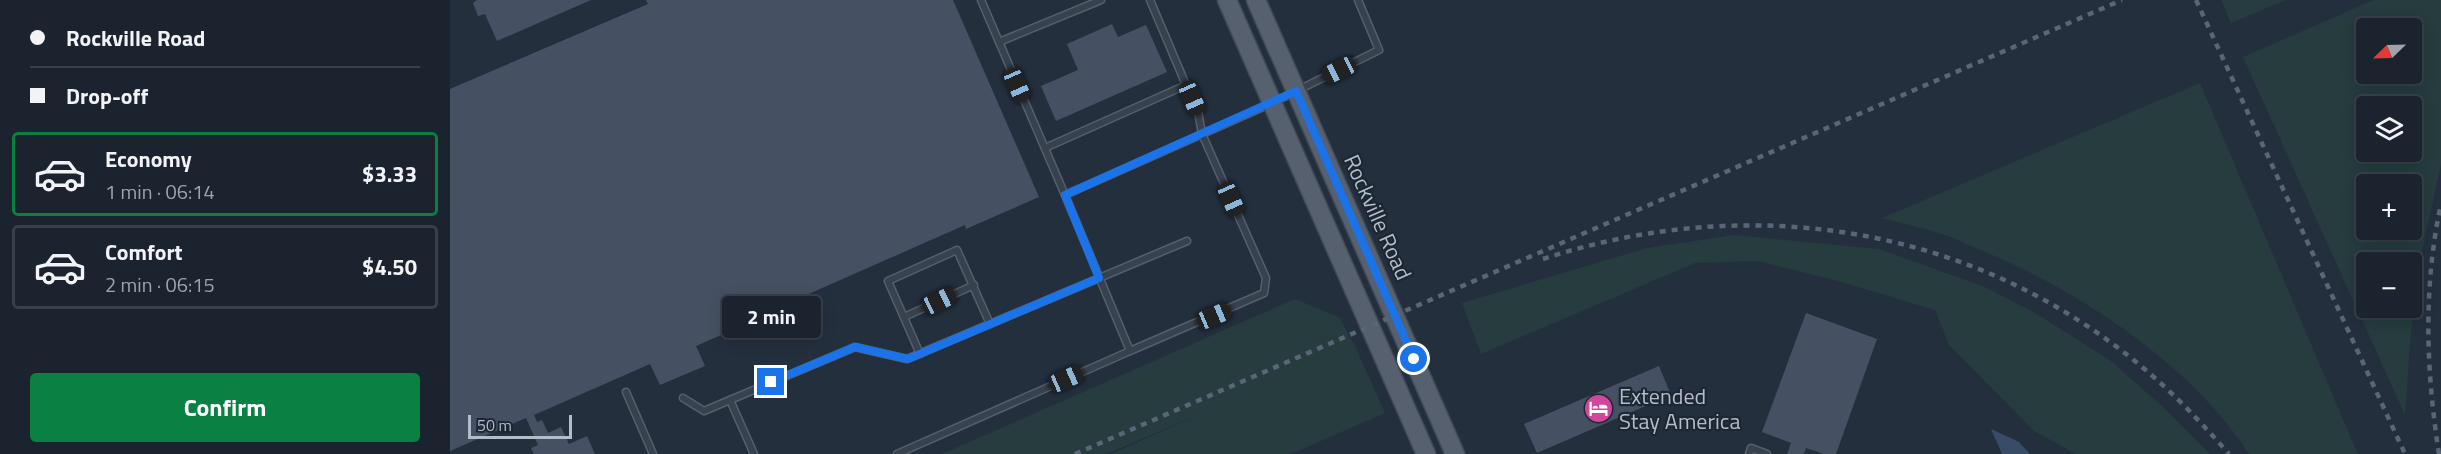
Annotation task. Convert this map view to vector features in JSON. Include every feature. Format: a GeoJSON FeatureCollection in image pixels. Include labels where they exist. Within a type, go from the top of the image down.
{"type":"FeatureCollection","features":[{"type":"Feature","properties":{"kind":"main road"},"geometry":{"type":"LineString","coordinates":[[1227,0],[1426,454]]}},
{"type":"Feature","properties":{"kind":"main road","name":"Rockville Road"},"geometry":{"type":"LineString","coordinates":[[1256,0],[1455,454]]}},
{"type":"Feature","properties":{"kind":"lane"},"geometry":{"type":"LineString","coordinates":[[981,0],[1130,351]]}},
{"type":"Feature","properties":{"kind":"lane"},"geometry":{"type":"LineString","coordinates":[[999,42],[1101,0]]}},
{"type":"Feature","properties":{"kind":"lane"},"geometry":{"type":"LineString","coordinates":[[897,454],[1264,293],[1266,278],[1202,134],[1198,111],[1150,0]]}},
{"type":"Feature","properties":{"kind":"lane"},"geometry":{"type":"LineString","coordinates":[[1065,195],[1272,103],[1379,50],[1358,0]]}},
{"type":"Feature","properties":{"kind":"lane"},"geometry":{"type":"LineString","coordinates":[[1045,148],[1186,85]]}},
{"type":"Feature","properties":{"kind":"lane"},"geometry":{"type":"LineString","coordinates":[[683,398],[704,411],[855,347],[908,359],[1187,241]]}},
{"type":"Feature","properties":{"kind":"lane"},"geometry":{"type":"LineString","coordinates":[[920,354],[888,281],[957,250],[990,324]]}},
{"type":"Feature","properties":{"kind":"lane"},"geometry":{"type":"LineString","coordinates":[[904,317],[974,285]]}},
{"type":"Feature","properties":{"kind":"lane"},"geometry":{"type":"LineString","coordinates":[[626,392],[653,454]]}},
{"type":"Feature","properties":{"kind":"lane"},"geometry":{"type":"LineString","coordinates":[[730,400],[754,454]]}},
{"type":"Feature","properties":{"kind":"lane"},"geometry":{"type":"LineString","coordinates":[[1749,454],[1751,448],[1767,454]]}},
{"type":"Feature","properties":{"kind":"green space"},"geometry":{"type":"Polygon","coordinates":[[[2221,0],[2286,0],[2231,23],[2221,0]]]}},
{"type":"Feature","properties":{"kind":"green space"},"geometry":{"type":"Polygon","coordinates":[[[2374,0],[2441,0],[2441,164],[2422,252],[2356,252],[2356,307],[2243,57],[2374,0]]]}},
{"type":"Feature","properties":{"kind":"green space"},"geometry":{"type":"Polygon","coordinates":[[[2200,83],[2358,454],[2249,454],[2225,422],[2197,391],[2165,361],[2094,309],[2019,267],[1950,237],[1882,218],[2200,83]]]}},
{"type":"Feature","properties":{"kind":"green space"},"geometry":{"type":"Polygon","coordinates":[[[1734,235],[1879,249],[1985,287],[2037,314],[2111,361],[2162,406],[2210,454],[2076,454],[2034,431],[1949,345],[1935,310],[1838,281],[1758,261],[1695,263],[1481,354],[1462,303],[1647,248],[1734,235]]]}},
{"type":"Feature","properties":{"kind":"green space"},"geometry":{"type":"Polygon","coordinates":[[[1295,299],[1339,317],[1355,346],[1385,413],[1291,454],[1111,454],[1214,408],[1107,454],[942,454],[1295,299]]]}},
{"type":"Feature","properties":{"kind":"green space"},"geometry":{"type":"Polygon","coordinates":[[[2361,318],[2413,318],[2405,415],[2361,318]]]}},
{"type":"Feature","properties":{"kind":"water"},"geometry":{"type":"Polygon","coordinates":[[[1991,429],[2019,442],[2030,454],[2002,454],[1991,429]]]}},
{"type":"Feature","properties":{"kind":"building"},"geometry":{"type":"Polygon","coordinates":[[[477,0],[591,0],[497,41],[485,14],[478,16],[473,3],[477,0]]]}},
{"type":"Feature","properties":{"kind":"building"},"geometry":{"type":"Polygon","coordinates":[[[646,0],[953,0],[1039,197],[966,229],[965,225],[696,346],[705,366],[660,385],[650,364],[534,415],[537,422],[542,420],[548,433],[561,427],[569,444],[587,436],[595,454],[534,454],[531,448],[538,445],[526,418],[450,451],[450,89],[648,4],[646,0]]]}},
{"type":"Feature","properties":{"kind":"building"},"geometry":{"type":"Polygon","coordinates":[[[1112,24],[1118,37],[1146,25],[1167,72],[1056,121],[1041,86],[1078,70],[1067,44],[1112,24]]]}},
{"type":"Feature","properties":{"kind":"building"},"geometry":{"type":"Polygon","coordinates":[[[1806,313],[1877,339],[1836,454],[1824,454],[1806,448],[1804,454],[1787,454],[1791,443],[1762,432],[1806,313]]]}},
{"type":"Feature","properties":{"kind":"building","name":"Extended Stay America"},"geometry":{"type":"Polygon","coordinates":[[[1659,366],[1671,395],[1537,453],[1524,424],[1659,366]]]}},
{"type":"Feature","properties":{"kind":"railway"},"geometry":{"type":"LineString","coordinates":[[1075,454],[2122,0]]}},
{"type":"Feature","properties":{"kind":"railway"},"geometry":{"type":"LineString","coordinates":[[2196,0],[2405,454]]}},
{"type":"Feature","properties":{"kind":"railway"},"geometry":{"type":"LineString","coordinates":[[2439,454],[2431,391],[2428,329],[2431,266],[2441,204]]}},
{"type":"Feature","properties":{"kind":"railway"},"geometry":{"type":"LineString","coordinates":[[1543,259],[1624,238],[1705,227],[1786,226],[1866,236],[1944,256],[2019,287],[2090,328],[2156,379],[2194,415],[2229,454]]}},
{"type":"Feature","properties":{"kind":"place","name":"Extended Stay America"},"geometry":{"type":"Point","coordinates":[1598,409]}},
{"type":"Feature","properties":{"kind":"route"},"geometry":{"type":"LineString","coordinates":[[771,382],[855,347],[908,359],[1099,278],[1065,195],[1296,91],[1414,359]]}}]}
